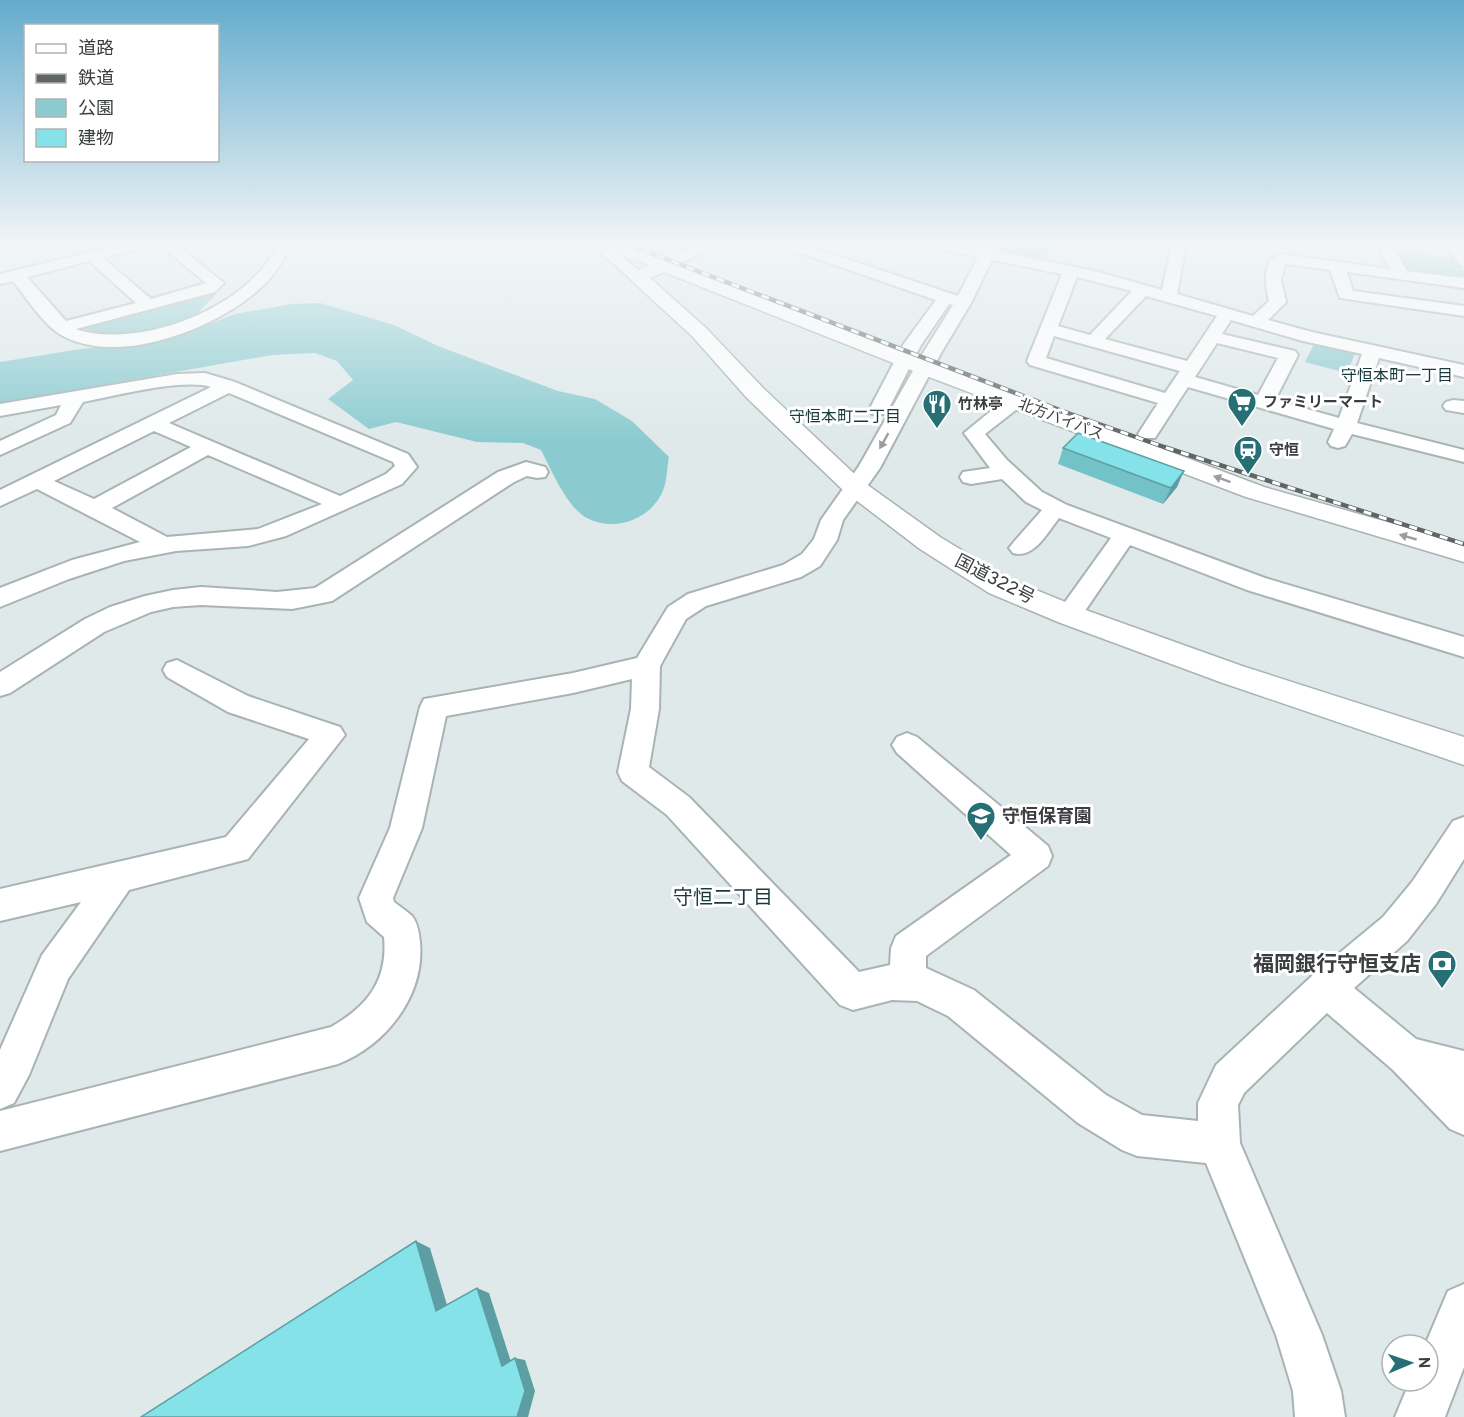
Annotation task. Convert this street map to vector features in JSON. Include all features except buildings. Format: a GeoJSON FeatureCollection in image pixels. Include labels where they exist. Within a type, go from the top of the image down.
{"type":"FeatureCollection","features":[{"type":"Feature","properties":{"kind":"highway","name":"国道322号"},"geometry":{"type":"LineString","coordinates":[[675,310],[699,332],[754,393],[853,486],[930,543],[999,586],[1068,615],[1231,674],[1464,750]]}},
{"type":"Feature","properties":{"kind":"highway","name":"北方バイパス"},"geometry":{"type":"LineString","coordinates":[[799,310],[918,355],[1233,461]]}},
{"type":"Feature","properties":{"kind":"highway","name":"北方バイパス"},"geometry":{"type":"LineString","coordinates":[[918,355],[1015,401],[1255,492],[1464,553]]}},
{"type":"Feature","properties":{"kind":"highway"},"geometry":{"type":"LineString","coordinates":[[1352,498],[1464,531]]}},
{"type":"Feature","properties":{"kind":"street"},"geometry":{"type":"LineString","coordinates":[[48,310],[73,334],[83,338],[115,340],[138,338],[185,327],[220,310]]}},
{"type":"Feature","properties":{"kind":"street"},"geometry":{"type":"LineString","coordinates":[[63,327],[128,310]]}},
{"type":"Feature","properties":{"kind":"street"},"geometry":{"type":"LineString","coordinates":[[940,310],[868,468],[853,486],[811,560],[792,571],[697,600],[677,613],[646,666],[645,709],[633,772],[678,806],[853,992],[892,982],[919,983],[962,1003],[1092,1110],[1137,1136],[1219,1144]]}},
{"type":"Feature","properties":{"kind":"street"},"geometry":{"type":"LineString","coordinates":[[918,355],[957,310]]}},
{"type":"Feature","properties":{"kind":"street"},"geometry":{"type":"LineString","coordinates":[[1055,310],[1036,361],[1168,400]]}},
{"type":"Feature","properties":{"kind":"street"},"geometry":{"type":"LineString","coordinates":[[1094,341],[1123,310]]}},
{"type":"Feature","properties":{"kind":"street"},"geometry":{"type":"LineString","coordinates":[[1215,310],[1372,351],[1464,371]]}},
{"type":"Feature","properties":{"kind":"street"},"geometry":{"type":"LineString","coordinates":[[1256,322],[1269,310]]}},
{"type":"Feature","properties":{"kind":"street"},"geometry":{"type":"LineString","coordinates":[[1148,434],[1168,400],[1227,314]]}},
{"type":"Feature","properties":{"kind":"street"},"geometry":{"type":"LineString","coordinates":[[1048,329],[1094,341],[1188,374],[1341,435],[1464,456]]}},
{"type":"Feature","properties":{"kind":"street"},"geometry":{"type":"LineString","coordinates":[[1212,337],[1289,355],[1263,403]]}},
{"type":"Feature","properties":{"kind":"street"},"geometry":{"type":"LineString","coordinates":[[1341,435],[1372,351]]}},
{"type":"Feature","properties":{"kind":"street"},"geometry":{"type":"LineString","coordinates":[[0,410],[177,380],[205,379],[228,386],[401,458],[406,467],[394,479],[285,528],[258,536],[164,544],[53,574],[0,598]]}},
{"type":"Feature","properties":{"kind":"street"},"geometry":{"type":"LineString","coordinates":[[0,499],[228,386]]}},
{"type":"Feature","properties":{"kind":"street"},"geometry":{"type":"LineString","coordinates":[[0,449],[63,418],[77,396]]}},
{"type":"Feature","properties":{"kind":"street"},"geometry":{"type":"LineString","coordinates":[[1015,401],[974,433],[1006,472],[1034,497],[1125,536],[1256,584],[1464,647]]}},
{"type":"Feature","properties":{"kind":"street"},"geometry":{"type":"LineString","coordinates":[[153,423],[340,504]]}},
{"type":"Feature","properties":{"kind":"street"},"geometry":{"type":"LineString","coordinates":[[95,508],[207,447]]}},
{"type":"Feature","properties":{"kind":"street"},"geometry":{"type":"LineString","coordinates":[[0,686],[106,619],[152,602],[199,596],[284,602],[303,601],[323,595],[506,477],[526,468],[537,472]]}},
{"type":"Feature","properties":{"kind":"street"},"geometry":{"type":"LineString","coordinates":[[972,477],[1006,472]]}},
{"type":"Feature","properties":{"kind":"street"},"geometry":{"type":"LineString","coordinates":[[37,481],[164,544]]}},
{"type":"Feature","properties":{"kind":"street"},"geometry":{"type":"LineString","coordinates":[[1021,548],[1056,508]]}},
{"type":"Feature","properties":{"kind":"street"},"geometry":{"type":"LineString","coordinates":[[1068,615],[1125,536]]}},
{"type":"Feature","properties":{"kind":"street"},"geometry":{"type":"LineString","coordinates":[[0,1131],[338,1045],[356,1036],[379,1011],[402,970],[401,929],[393,920],[379,911],[376,898],[406,828],[435,707],[573,683],[646,666]]}},
{"type":"Feature","properties":{"kind":"street"},"geometry":{"type":"LineString","coordinates":[[0,905],[236,849],[330,735],[238,704],[177,670]]}},
{"type":"Feature","properties":{"kind":"street"},"geometry":{"type":"LineString","coordinates":[[907,745],[1036,856],[909,948],[907,983]]}},
{"type":"Feature","properties":{"kind":"street"},"geometry":{"type":"LineString","coordinates":[[1320,1417],[1317,1391],[1299,1335],[1219,1144],[1218,1103],[1230,1079],[1326,988],[1395,929],[1424,893],[1464,831]]}},
{"type":"Feature","properties":{"kind":"street"},"geometry":{"type":"LineString","coordinates":[[0,1089],[15,1061],[55,967],[118,878]]}},
{"type":"Feature","properties":{"kind":"street"},"geometry":{"type":"LineString","coordinates":[[1326,988],[1406,1056],[1464,1115]]}},
{"type":"Feature","properties":{"kind":"street"},"geometry":{"type":"LineString","coordinates":[[1406,1056],[1464,1071]]}},
{"type":"Feature","properties":{"kind":"street"},"geometry":{"type":"LineString","coordinates":[[1420,1417],[1464,1307]]}},
{"type":"Feature","properties":{"kind":"green space"},"geometry":{"type":"Polygon","coordinates":[[[135,310],[201,310],[180,324],[126,335],[101,334],[76,326],[135,310]]]}},
{"type":"Feature","properties":{"kind":"green space"},"geometry":{"type":"Polygon","coordinates":[[[257,310],[344,310],[394,325],[438,346],[558,391],[595,399],[632,421],[669,457],[664,488],[659,499],[651,508],[632,520],[609,524],[587,518],[566,497],[541,450],[523,443],[477,442],[396,422],[369,429],[328,399],[353,380],[337,361],[315,353],[272,355],[0,403],[0,362],[176,337],[235,314],[257,310]]]}},
{"type":"Feature","properties":{"kind":"green space"},"geometry":{"type":"Polygon","coordinates":[[[1316,340],[1356,351],[1347,373],[1305,362],[1316,340]]]}},
{"type":"Feature","properties":{"kind":"railway"},"geometry":{"type":"LineString","coordinates":[[799,310],[1065,412],[1164,447],[1464,544]]}},
{"type":"Feature","properties":{"kind":"place","name":"ファミリーマート"},"geometry":{"type":"Point","coordinates":[1242,428]}},
{"type":"Feature","properties":{"kind":"place","name":"竹林亭"},"geometry":{"type":"Point","coordinates":[937,430]}},
{"type":"Feature","properties":{"kind":"place","name":"守恒"},"geometry":{"type":"Point","coordinates":[1248,476]}},
{"type":"Feature","properties":{"kind":"place","name":"守恒保育園"},"geometry":{"type":"Point","coordinates":[981,842]}},
{"type":"Feature","properties":{"kind":"place","name":"福岡銀行守恒支店"},"geometry":{"type":"Point","coordinates":[1442,990]}},
{"type":"Feature","properties":{"kind":"district","name":"守恒本町一丁目"},"geometry":{"type":"Point","coordinates":[1397,375]}},
{"type":"Feature","properties":{"kind":"district","name":"守恒本町二丁目"},"geometry":{"type":"Point","coordinates":[845,416]}},
{"type":"Feature","properties":{"kind":"district","name":"守恒二丁目"},"geometry":{"type":"Point","coordinates":[723,897]}}]}
